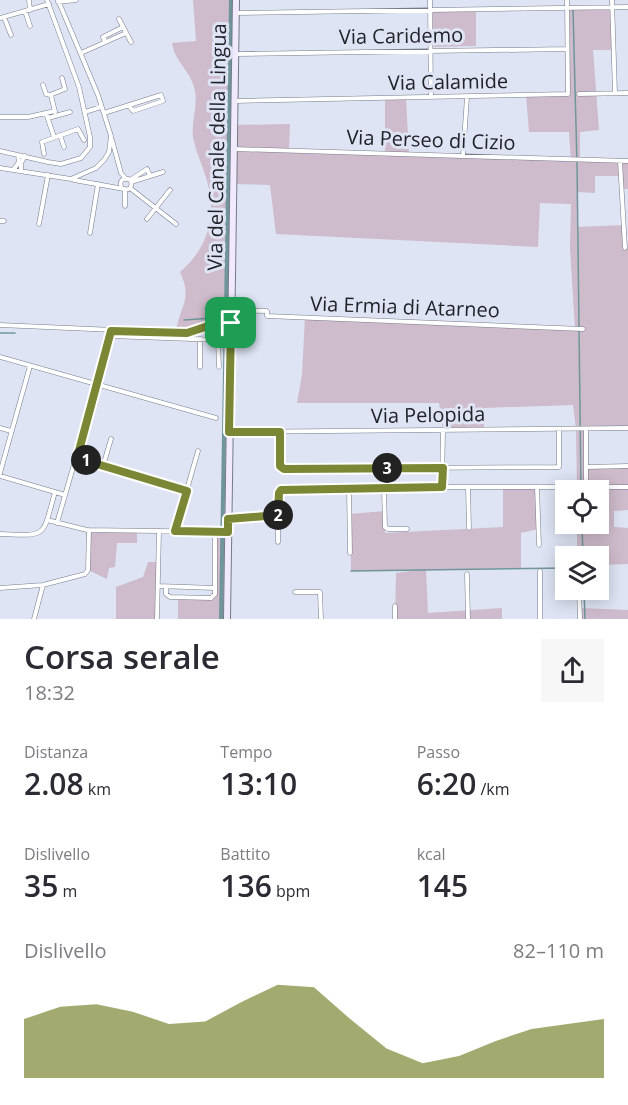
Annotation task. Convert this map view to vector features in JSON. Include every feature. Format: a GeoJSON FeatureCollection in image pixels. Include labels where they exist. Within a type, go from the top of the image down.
{"type":"FeatureCollection","features":[{"type":"Feature","properties":{"kind":"street"},"geometry":{"type":"LineString","coordinates":[[29,0],[27,10],[30,26]]}},
{"type":"Feature","properties":{"kind":"street"},"geometry":{"type":"LineString","coordinates":[[76,0],[58,1],[102,107],[121,173],[129,180]]}},
{"type":"Feature","properties":{"kind":"street","name":"Via del Canale della Lingua"},"geometry":{"type":"LineString","coordinates":[[226,619],[229,432],[227,323],[231,310],[236,0]]}},
{"type":"Feature","properties":{"kind":"street"},"geometry":{"type":"LineString","coordinates":[[430,0],[431,96]]}},
{"type":"Feature","properties":{"kind":"street","name":"Via Calamide"},"geometry":{"type":"LineString","coordinates":[[234,101],[568,94],[567,0]]}},
{"type":"Feature","properties":{"kind":"street"},"geometry":{"type":"LineString","coordinates":[[612,0],[615,93]]}},
{"type":"Feature","properties":{"kind":"street"},"geometry":{"type":"LineString","coordinates":[[0,151],[57,164],[69,163],[82,158],[88,152],[91,143],[78,82],[48,2],[2,18],[11,35]]}},
{"type":"Feature","properties":{"kind":"street"},"geometry":{"type":"LineString","coordinates":[[236,14],[628,7]]}},
{"type":"Feature","properties":{"kind":"street"},"geometry":{"type":"LineString","coordinates":[[119,19],[131,42]]}},
{"type":"Feature","properties":{"kind":"street"},"geometry":{"type":"LineString","coordinates":[[60,31],[68,27]]}},
{"type":"Feature","properties":{"kind":"street"},"geometry":{"type":"LineString","coordinates":[[105,42],[103,37],[123,27]]}},
{"type":"Feature","properties":{"kind":"street"},"geometry":{"type":"LineString","coordinates":[[81,53],[126,33]]}},
{"type":"Feature","properties":{"kind":"street","name":"Via Caridemo"},"geometry":{"type":"LineString","coordinates":[[235,54],[567,49]]}},
{"type":"Feature","properties":{"kind":"street"},"geometry":{"type":"LineString","coordinates":[[51,95],[65,89],[62,78]]}},
{"type":"Feature","properties":{"kind":"street"},"geometry":{"type":"LineString","coordinates":[[43,85],[47,94],[51,95],[56,113]]}},
{"type":"Feature","properties":{"kind":"street"},"geometry":{"type":"LineString","coordinates":[[579,94],[628,93]]}},
{"type":"Feature","properties":{"kind":"street"},"geometry":{"type":"LineString","coordinates":[[104,113],[129,105],[161,95],[162,101],[133,111],[129,105]]}},
{"type":"Feature","properties":{"kind":"street"},"geometry":{"type":"LineString","coordinates":[[463,156],[467,97]]}},
{"type":"Feature","properties":{"kind":"street"},"geometry":{"type":"LineString","coordinates":[[85,112],[102,107]]}},
{"type":"Feature","properties":{"kind":"street"},"geometry":{"type":"LineString","coordinates":[[0,117],[28,117],[70,112]]}},
{"type":"Feature","properties":{"kind":"street"},"geometry":{"type":"LineString","coordinates":[[47,115],[54,137]]}},
{"type":"Feature","properties":{"kind":"street"},"geometry":{"type":"LineString","coordinates":[[44,154],[41,143],[54,137],[78,129],[84,140]]}},
{"type":"Feature","properties":{"kind":"street"},"geometry":{"type":"LineString","coordinates":[[60,135],[64,147]]}},
{"type":"Feature","properties":{"kind":"street"},"geometry":{"type":"LineString","coordinates":[[70,179],[91,172],[102,164],[109,152],[111,136]]}},
{"type":"Feature","properties":{"kind":"street","name":"Via Perseo di Cizio"},"geometry":{"type":"LineString","coordinates":[[234,149],[628,161]]}},
{"type":"Feature","properties":{"kind":"street"},"geometry":{"type":"LineString","coordinates":[[14,170],[19,162],[17,154]]}},
{"type":"Feature","properties":{"kind":"street"},"geometry":{"type":"LineString","coordinates":[[21,171],[21,163],[25,156]]}},
{"type":"Feature","properties":{"kind":"street"},"geometry":{"type":"LineString","coordinates":[[620,161],[625,248]]}},
{"type":"Feature","properties":{"kind":"street"},"geometry":{"type":"LineString","coordinates":[[0,168],[127,189]]}},
{"type":"Feature","properties":{"kind":"street"},"geometry":{"type":"LineString","coordinates":[[150,176],[147,169],[121,184],[176,224]]}},
{"type":"Feature","properties":{"kind":"street"},"geometry":{"type":"LineString","coordinates":[[129,180],[163,172]]}},
{"type":"Feature","properties":{"kind":"street"},"geometry":{"type":"LineString","coordinates":[[39,224],[48,175]]}},
{"type":"Feature","properties":{"kind":"street"},"geometry":{"type":"LineString","coordinates":[[125,206],[129,180]]}},
{"type":"Feature","properties":{"kind":"street"},"geometry":{"type":"LineString","coordinates":[[90,234],[98,184]]}},
{"type":"Feature","properties":{"kind":"street"},"geometry":{"type":"LineString","coordinates":[[147,219],[170,190]]}},
{"type":"Feature","properties":{"kind":"street","name":"Via Ermia di Atarneo"},"geometry":{"type":"LineString","coordinates":[[231,310],[267,311],[267,316],[583,329]]}},
{"type":"Feature","properties":{"kind":"street"},"geometry":{"type":"LineString","coordinates":[[111,334],[187,333],[227,323]]}},
{"type":"Feature","properties":{"kind":"street"},"geometry":{"type":"LineString","coordinates":[[0,325],[218,340],[219,367]]}},
{"type":"Feature","properties":{"kind":"street"},"geometry":{"type":"LineString","coordinates":[[57,523],[111,334]]}},
{"type":"Feature","properties":{"kind":"street"},"geometry":{"type":"LineString","coordinates":[[200,339],[200,368]]}},
{"type":"Feature","properties":{"kind":"street"},"geometry":{"type":"LineString","coordinates":[[0,357],[216,418]]}},
{"type":"Feature","properties":{"kind":"street"},"geometry":{"type":"LineString","coordinates":[[30,366],[0,474],[65,495]]}},
{"type":"Feature","properties":{"kind":"street"},"geometry":{"type":"LineString","coordinates":[[0,428],[11,431]]}},
{"type":"Feature","properties":{"kind":"street","name":"Via Pelopida"},"geometry":{"type":"LineString","coordinates":[[229,432],[628,428]]}},
{"type":"Feature","properties":{"kind":"street"},"geometry":{"type":"LineString","coordinates":[[280,432],[280,466],[284,469],[559,467],[559,429]]}},
{"type":"Feature","properties":{"kind":"street"},"geometry":{"type":"LineString","coordinates":[[586,429],[586,480]]}},
{"type":"Feature","properties":{"kind":"street"},"geometry":{"type":"LineString","coordinates":[[442,487],[443,430]]}},
{"type":"Feature","properties":{"kind":"street"},"geometry":{"type":"LineString","coordinates":[[104,466],[111,439]]}},
{"type":"Feature","properties":{"kind":"street"},"geometry":{"type":"LineString","coordinates":[[175,531],[198,451]]}},
{"type":"Feature","properties":{"kind":"street"},"geometry":{"type":"LineString","coordinates":[[77,458],[187,491]]}},
{"type":"Feature","properties":{"kind":"street"},"geometry":{"type":"LineString","coordinates":[[587,467],[628,466]]}},
{"type":"Feature","properties":{"kind":"street"},"geometry":{"type":"LineString","coordinates":[[537,487],[539,545]]}},
{"type":"Feature","properties":{"kind":"street"},"geometry":{"type":"LineString","coordinates":[[278,542],[279,493],[282,490],[555,487]]}},
{"type":"Feature","properties":{"kind":"street"},"geometry":{"type":"LineString","coordinates":[[609,487],[628,487]]}},
{"type":"Feature","properties":{"kind":"street"},"geometry":{"type":"LineString","coordinates":[[384,488],[385,527],[407,529]]}},
{"type":"Feature","properties":{"kind":"street"},"geometry":{"type":"LineString","coordinates":[[468,488],[469,528]]}},
{"type":"Feature","properties":{"kind":"street"},"geometry":{"type":"LineString","coordinates":[[349,489],[350,553]]}},
{"type":"Feature","properties":{"kind":"street"},"geometry":{"type":"LineString","coordinates":[[0,534],[37,535],[43,530],[55,492]]}},
{"type":"Feature","properties":{"kind":"street"},"geometry":{"type":"LineString","coordinates":[[228,519],[278,515]]}},
{"type":"Feature","properties":{"kind":"street"},"geometry":{"type":"LineString","coordinates":[[46,520],[89,530],[227,532]]}},
{"type":"Feature","properties":{"kind":"street"},"geometry":{"type":"LineString","coordinates":[[0,588],[43,585],[87,572],[89,530]]}},
{"type":"Feature","properties":{"kind":"street"},"geometry":{"type":"LineString","coordinates":[[157,619],[159,531]]}},
{"type":"Feature","properties":{"kind":"street"},"geometry":{"type":"LineString","coordinates":[[166,587],[166,594],[169,597],[214,597],[217,532]]}},
{"type":"Feature","properties":{"kind":"street"},"geometry":{"type":"LineString","coordinates":[[540,571],[540,619]]}},
{"type":"Feature","properties":{"kind":"street"},"geometry":{"type":"LineString","coordinates":[[467,574],[468,619]]}},
{"type":"Feature","properties":{"kind":"street"},"geometry":{"type":"LineString","coordinates":[[34,619],[43,585]]}},
{"type":"Feature","properties":{"kind":"street"},"geometry":{"type":"LineString","coordinates":[[158,586],[215,588]]}},
{"type":"Feature","properties":{"kind":"street"},"geometry":{"type":"LineString","coordinates":[[295,592],[321,592],[321,619]]}},
{"type":"Feature","properties":{"kind":"street"},"geometry":{"type":"LineString","coordinates":[[579,600],[580,619]]}},
{"type":"Feature","properties":{"kind":"street"},"geometry":{"type":"LineString","coordinates":[[395,606],[395,619]]}},
{"type":"Feature","properties":{"kind":"shaded area"},"geometry":{"type":"Polygon","coordinates":[[[193,0],[234,0],[229,318],[227,321],[212,322],[189,330],[176,331],[186,296],[180,272],[190,263],[203,242],[208,231],[211,207],[207,181],[193,137],[196,100],[194,87],[172,43],[196,41],[193,0]]]}},
{"type":"Feature","properties":{"kind":"shaded area"},"geometry":{"type":"Polygon","coordinates":[[[612,7],[613,50],[593,50],[599,130],[580,132],[580,159],[628,161],[628,189],[621,189],[620,176],[595,176],[595,193],[577,192],[577,227],[624,225],[625,248],[628,248],[628,428],[587,429],[587,467],[628,466],[628,510],[614,511],[614,527],[628,528],[628,564],[609,565],[609,546],[577,546],[577,534],[609,534],[609,480],[577,480],[573,405],[484,408],[484,430],[443,430],[439,403],[297,403],[302,375],[305,317],[575,329],[570,248],[571,204],[540,203],[538,247],[276,234],[270,185],[233,184],[234,125],[290,124],[289,150],[385,153],[385,97],[406,97],[409,155],[571,160],[569,132],[529,132],[526,95],[568,94],[567,8],[612,7]]]}},
{"type":"Feature","properties":{"kind":"shaded area"},"geometry":{"type":"Polygon","coordinates":[[[433,12],[476,12],[476,46],[433,47],[433,12]]]}},
{"type":"Feature","properties":{"kind":"shaded area"},"geometry":{"type":"Polygon","coordinates":[[[503,487],[537,487],[539,529],[521,533],[521,568],[426,570],[428,613],[502,608],[502,619],[395,619],[396,573],[418,570],[351,571],[350,514],[385,511],[385,533],[503,527],[503,487]]]}},
{"type":"Feature","properties":{"kind":"shaded area"},"geometry":{"type":"Polygon","coordinates":[[[89,530],[137,530],[137,543],[117,543],[115,567],[109,568],[107,579],[88,570],[89,530]]]}},
{"type":"Feature","properties":{"kind":"shaded area"},"geometry":{"type":"Polygon","coordinates":[[[215,532],[228,532],[226,619],[178,619],[178,598],[215,595],[215,532]]]}},
{"type":"Feature","properties":{"kind":"shaded area"},"geometry":{"type":"Polygon","coordinates":[[[148,562],[158,562],[157,619],[116,619],[116,587],[143,577],[148,562]]]}},
{"type":"Feature","properties":{"kind":"shaded area"},"geometry":{"type":"Polygon","coordinates":[[[579,608],[628,610],[628,619],[580,619],[579,608]]]}},
{"type":"Feature","properties":{"kind":"waterway"},"geometry":{"type":"LineString","coordinates":[[221,619],[231,0]]}},
{"type":"Feature","properties":{"kind":"waterway"},"geometry":{"type":"LineString","coordinates":[[573,10],[581,480]]}},
{"type":"Feature","properties":{"kind":"waterway"},"geometry":{"type":"LineString","coordinates":[[184,320],[227,317]]}},
{"type":"Feature","properties":{"kind":"waterway"},"geometry":{"type":"LineString","coordinates":[[0,333],[15,333]]}},
{"type":"Feature","properties":{"kind":"waterway"},"geometry":{"type":"LineString","coordinates":[[582,534],[583,546]]}},
{"type":"Feature","properties":{"kind":"waterway"},"geometry":{"type":"LineString","coordinates":[[351,571],[555,568]]}},
{"type":"Feature","properties":{"kind":"waterway"},"geometry":{"type":"LineString","coordinates":[[584,600],[585,619]]}},
{"type":"Feature","properties":{"kind":"route"},"geometry":{"type":"LineString","coordinates":[[231,323],[229,432],[280,432],[280,466],[284,469],[443,468],[442,487],[281,490],[278,515],[228,519],[228,532],[175,531],[187,491],[77,458],[111,331],[187,333],[214,324],[231,323]]}}]}
